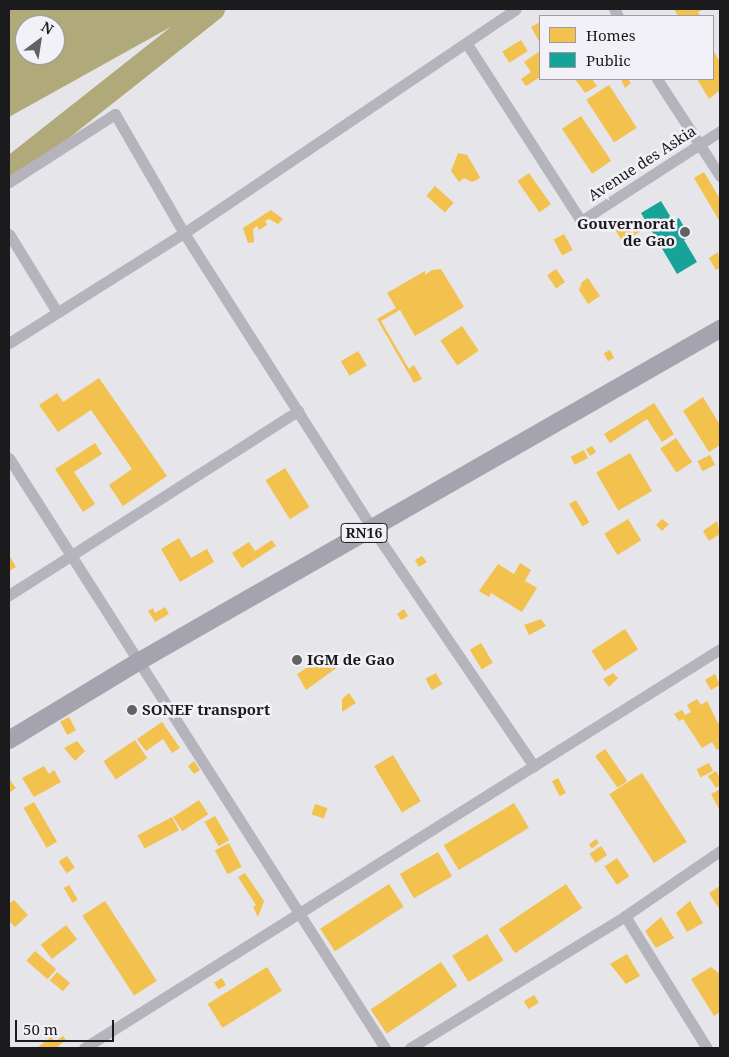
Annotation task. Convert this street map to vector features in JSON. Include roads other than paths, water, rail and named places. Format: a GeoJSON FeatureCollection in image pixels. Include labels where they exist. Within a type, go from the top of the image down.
{"type":"FeatureCollection","features":[{"type":"Feature","properties":{"kind":"main road","name":"RN16"},"geometry":{"type":"LineString","coordinates":[[9,740],[138,662],[720,329]]}},
{"type":"Feature","properties":{"kind":"street"},"geometry":{"type":"LineString","coordinates":[[9,343],[184,233],[467,44],[516,9]]}},
{"type":"Feature","properties":{"kind":"street","name":"Avenue des Askia"},"geometry":{"type":"LineString","coordinates":[[467,44],[580,221],[720,130]]}},
{"type":"Feature","properties":{"kind":"street"},"geometry":{"type":"LineString","coordinates":[[658,80],[720,176]]}},
{"type":"Feature","properties":{"kind":"street"},"geometry":{"type":"LineString","coordinates":[[9,182],[115,114],[184,233],[372,528],[534,766]]}},
{"type":"Feature","properties":{"kind":"street"},"geometry":{"type":"LineString","coordinates":[[9,234],[57,312]]}},
{"type":"Feature","properties":{"kind":"street"},"geometry":{"type":"LineString","coordinates":[[9,595],[298,411]]}},
{"type":"Feature","properties":{"kind":"street"},"geometry":{"type":"LineString","coordinates":[[9,458],[385,1048]]}},
{"type":"Feature","properties":{"kind":"street"},"geometry":{"type":"LineString","coordinates":[[84,1048],[720,649]]}},
{"type":"Feature","properties":{"kind":"street"},"geometry":{"type":"LineString","coordinates":[[410,1048],[625,916],[720,851]]}},
{"type":"Feature","properties":{"kind":"street"},"geometry":{"type":"LineString","coordinates":[[625,916],[707,1048]]}},
{"type":"Feature","properties":{"kind":"waterway"},"geometry":{"type":"LineString","coordinates":[[9,170],[213,9]]}},
{"type":"Feature","properties":{"kind":"place","name":"Gouvernorat de Gao"},"geometry":{"type":"Point","coordinates":[685,232]}},
{"type":"Feature","properties":{"kind":"place","name":"IGM de Gao"},"geometry":{"type":"Point","coordinates":[297,660]}},
{"type":"Feature","properties":{"kind":"place","name":"SONEF transport"},"geometry":{"type":"Point","coordinates":[132,710]}}]}
